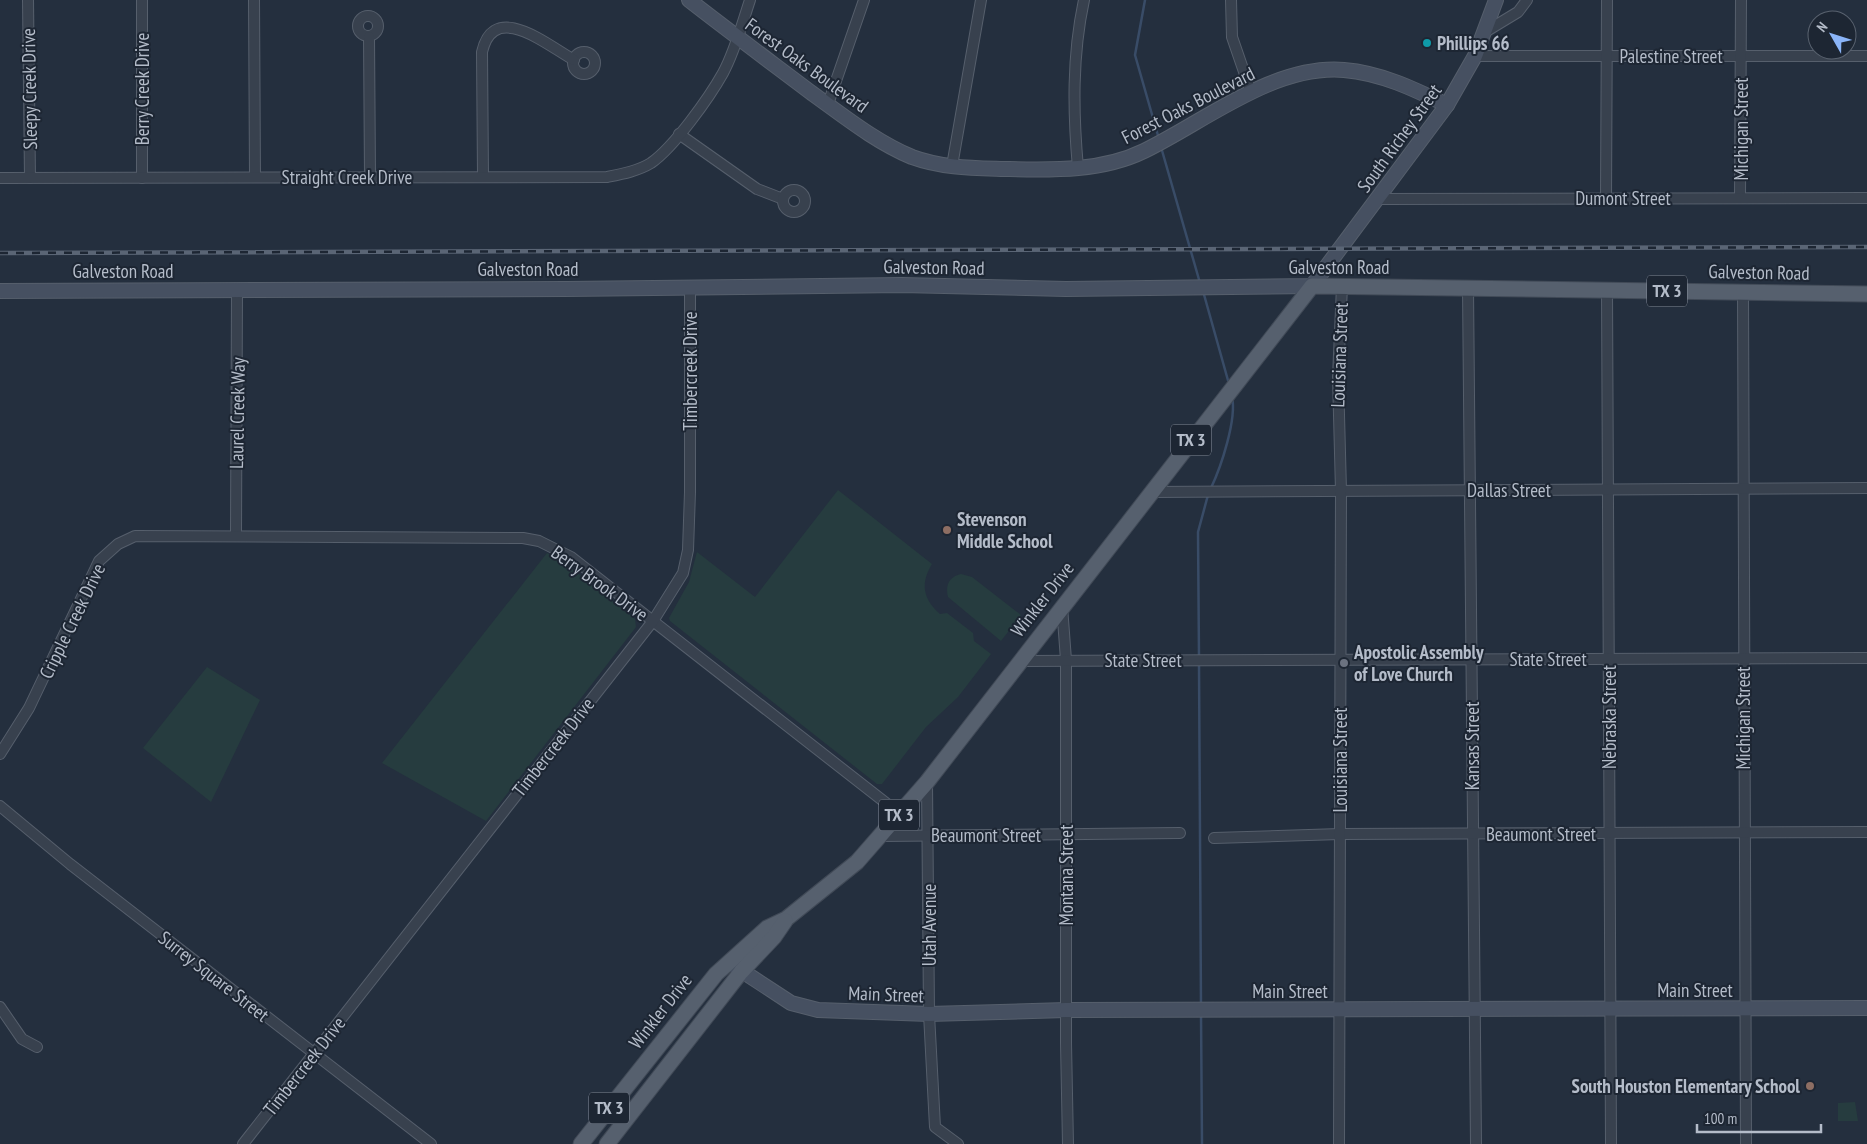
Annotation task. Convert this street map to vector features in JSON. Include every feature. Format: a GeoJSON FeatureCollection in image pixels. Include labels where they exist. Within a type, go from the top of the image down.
{"type":"FeatureCollection","features":[{"type":"Feature","properties":{"kind":"main road","name":"Galveston Road"},"geometry":{"type":"LineString","coordinates":[[1312,286],[1867,294]]}},
{"type":"Feature","properties":{"kind":"main road","name":"Winkler Drive"},"geometry":{"type":"LineString","coordinates":[[585,1143],[702,989],[728,961],[767,928],[786,919],[857,862],[882,836],[927,782],[1062,605],[1312,286]]}},
{"type":"Feature","properties":{"kind":"main road","name":"Winkler Drive"},"geometry":{"type":"LineString","coordinates":[[607,1144],[741,972],[774,937],[786,919]]}},
{"type":"Feature","properties":{"kind":"street","name":"Sleepy Creek Drive"},"geometry":{"type":"LineString","coordinates":[[28,0],[30,178]]}},
{"type":"Feature","properties":{"kind":"street","name":"Berry Creek Drive"},"geometry":{"type":"LineString","coordinates":[[142,0],[142,178]]}},
{"type":"Feature","properties":{"kind":"street"},"geometry":{"type":"LineString","coordinates":[[254,0],[255,177]]}},
{"type":"Feature","properties":{"kind":"street","name":"Forest Oaks Boulevard"},"geometry":{"type":"LineString","coordinates":[[689,0],[875,138],[914,157],[952,166],[1058,170],[1120,161],[1144,151],[1251,92],[1282,79],[1312,72],[1344,70],[1400,82],[1447,105]]}},
{"type":"Feature","properties":{"kind":"street","name":"Straight Creek Drive"},"geometry":{"type":"LineString","coordinates":[[0,178],[607,177],[621,175],[650,163],[661,155],[679,134],[724,72],[750,0]]}},
{"type":"Feature","properties":{"kind":"street"},"geometry":{"type":"LineString","coordinates":[[828,104],[864,0]]}},
{"type":"Feature","properties":{"kind":"street"},"geometry":{"type":"LineString","coordinates":[[952,166],[981,0]]}},
{"type":"Feature","properties":{"kind":"street"},"geometry":{"type":"LineString","coordinates":[[1078,168],[1074,116],[1074,82],[1078,26],[1084,0]]}},
{"type":"Feature","properties":{"kind":"street"},"geometry":{"type":"LineString","coordinates":[[1231,0],[1232,37],[1251,92]]}},
{"type":"Feature","properties":{"kind":"street","name":"South Richey Street"},"geometry":{"type":"LineString","coordinates":[[1312,286],[1447,105],[1475,56],[1496,0]]}},
{"type":"Feature","properties":{"kind":"street"},"geometry":{"type":"LineString","coordinates":[[1485,32],[1518,12],[1527,0]]}},
{"type":"Feature","properties":{"kind":"street"},"geometry":{"type":"LineString","coordinates":[[1606,0],[1606,198]]}},
{"type":"Feature","properties":{"kind":"street","name":"Michigan Street"},"geometry":{"type":"LineString","coordinates":[[1740,198],[1742,0]]}},
{"type":"Feature","properties":{"kind":"street"},"geometry":{"type":"LineString","coordinates":[[483,176],[482,52],[488,34],[501,24],[515,23],[525,26],[574,60]]}},
{"type":"Feature","properties":{"kind":"street"},"geometry":{"type":"LineString","coordinates":[[369,37],[370,177]]}},
{"type":"Feature","properties":{"kind":"street","name":"Palestine Street"},"geometry":{"type":"LineString","coordinates":[[1475,56],[1867,56]]}},
{"type":"Feature","properties":{"kind":"street"},"geometry":{"type":"LineString","coordinates":[[679,134],[757,189],[783,199]]}},
{"type":"Feature","properties":{"kind":"street","name":"Dumont Street"},"geometry":{"type":"LineString","coordinates":[[1378,199],[1867,198]]}},
{"type":"Feature","properties":{"kind":"street","name":"Galveston Road"},"geometry":{"type":"LineString","coordinates":[[0,291],[237,291],[690,286],[1312,286]]}},
{"type":"Feature","properties":{"kind":"street","name":"Timbercreek Drive"},"geometry":{"type":"LineString","coordinates":[[243,1144],[653,621],[680,580],[688,550],[690,492],[690,286]]}},
{"type":"Feature","properties":{"kind":"street","name":"Louisiana Street"},"geometry":{"type":"LineString","coordinates":[[1339,1144],[1341,491],[1338,377],[1342,286]]}},
{"type":"Feature","properties":{"kind":"street","name":"Kansas Street"},"geometry":{"type":"LineString","coordinates":[[1468,288],[1476,1144]]}},
{"type":"Feature","properties":{"kind":"street","name":"Nebraska Street"},"geometry":{"type":"LineString","coordinates":[[1607,290],[1611,1144]]}},
{"type":"Feature","properties":{"kind":"street","name":"Laurel Creek Way"},"geometry":{"type":"LineString","coordinates":[[236,535],[237,291]]}},
{"type":"Feature","properties":{"kind":"street","name":"Michigan Street"},"geometry":{"type":"LineString","coordinates":[[1744,292],[1746,1144]]}},
{"type":"Feature","properties":{"kind":"street","name":"Dallas Street"},"geometry":{"type":"LineString","coordinates":[[1151,492],[1867,488]]}},
{"type":"Feature","properties":{"kind":"street","name":"Berry Brook Drive"},"geometry":{"type":"LineString","coordinates":[[236,535],[523,538],[539,541],[571,557],[900,814]]}},
{"type":"Feature","properties":{"kind":"street","name":"Cripple Creek Drive"},"geometry":{"type":"LineString","coordinates":[[0,754],[29,708],[99,561],[104,555],[118,544],[135,536],[236,535]]}},
{"type":"Feature","properties":{"kind":"street","name":"Montana Street"},"geometry":{"type":"LineString","coordinates":[[1062,605],[1066,660],[1068,1144]]}},
{"type":"Feature","properties":{"kind":"street","name":"State Street"},"geometry":{"type":"LineString","coordinates":[[1020,661],[1867,658]]}},
{"type":"Feature","properties":{"kind":"street","name":"Utah Avenue"},"geometry":{"type":"LineString","coordinates":[[927,782],[929,835],[929,1014],[935,1128],[958,1144]]}},
{"type":"Feature","properties":{"kind":"street","name":"Surrey Square Street"},"geometry":{"type":"LineString","coordinates":[[0,806],[70,864],[431,1144]]}},
{"type":"Feature","properties":{"kind":"street","name":"Beaumont Street"},"geometry":{"type":"LineString","coordinates":[[1214,838],[1340,834],[1867,832]]}},
{"type":"Feature","properties":{"kind":"street","name":"Beaumont Street"},"geometry":{"type":"LineString","coordinates":[[882,836],[1066,836],[1180,833]]}},
{"type":"Feature","properties":{"kind":"street","name":"Main Street"},"geometry":{"type":"LineString","coordinates":[[728,961],[741,972],[791,1003],[818,1010],[929,1014],[1066,1010],[1867,1008]]}},
{"type":"Feature","properties":{"kind":"street"},"geometry":{"type":"LineString","coordinates":[[0,1007],[22,1039],[37,1047]]}},
{"type":"Feature","properties":{"kind":"green space"},"geometry":{"type":"Polygon","coordinates":[[[838,490],[932,564],[928,571],[925,585],[925,591],[930,603],[940,614],[947,613],[973,633],[974,641],[991,654],[958,697],[926,727],[882,784],[877,784],[670,621],[669,618],[689,582],[697,552],[755,597],[838,490]]]}},
{"type":"Feature","properties":{"kind":"green space"},"geometry":{"type":"Polygon","coordinates":[[[547,553],[566,564],[635,619],[636,627],[486,821],[382,763],[547,553]]]}},
{"type":"Feature","properties":{"kind":"green space"},"geometry":{"type":"Polygon","coordinates":[[[961,574],[972,577],[1021,615],[1001,641],[948,597],[947,589],[949,582],[953,577],[961,574]]]}},
{"type":"Feature","properties":{"kind":"green space"},"geometry":{"type":"Polygon","coordinates":[[[207,667],[260,700],[211,802],[143,748],[207,667]]]}},
{"type":"Feature","properties":{"kind":"green space"},"geometry":{"type":"Polygon","coordinates":[[[1855,1102],[1858,1121],[1838,1121],[1838,1103],[1855,1102]]]}},
{"type":"Feature","properties":{"kind":"waterway"},"geometry":{"type":"LineString","coordinates":[[1145,0],[1135,55],[1159,139]]}},
{"type":"Feature","properties":{"kind":"waterway"},"geometry":{"type":"LineString","coordinates":[[1161,147],[1200,283]]}},
{"type":"Feature","properties":{"kind":"waterway"},"geometry":{"type":"LineString","coordinates":[[1203,291],[1229,384]]}},
{"type":"Feature","properties":{"kind":"waterway"},"geometry":{"type":"LineString","coordinates":[[1211,488],[1230,430],[1233,406],[1232,397]]}},
{"type":"Feature","properties":{"kind":"waterway"},"geometry":{"type":"LineString","coordinates":[[1199,658],[1198,532],[1208,495]]}},
{"type":"Feature","properties":{"kind":"waterway"},"geometry":{"type":"LineString","coordinates":[[1199,664],[1201,1006]]}},
{"type":"Feature","properties":{"kind":"waterway"},"geometry":{"type":"LineString","coordinates":[[1201,1014],[1202,1144]]}},
{"type":"Feature","properties":{"kind":"railway"},"geometry":{"type":"LineString","coordinates":[[0,253],[1867,247]]}},
{"type":"Feature","properties":{"kind":"place","name":"Phillips 66"},"geometry":{"type":"Point","coordinates":[1427,43]}},
{"type":"Feature","properties":{"kind":"place","name":"Stevenson Middle School"},"geometry":{"type":"Point","coordinates":[947,530]}},
{"type":"Feature","properties":{"kind":"place","name":"Apostolic Assembly of Love Church"},"geometry":{"type":"Point","coordinates":[1344,663]}},
{"type":"Feature","properties":{"kind":"place","name":"South Houston Elementary School"},"geometry":{"type":"Point","coordinates":[1810,1086]}}]}
